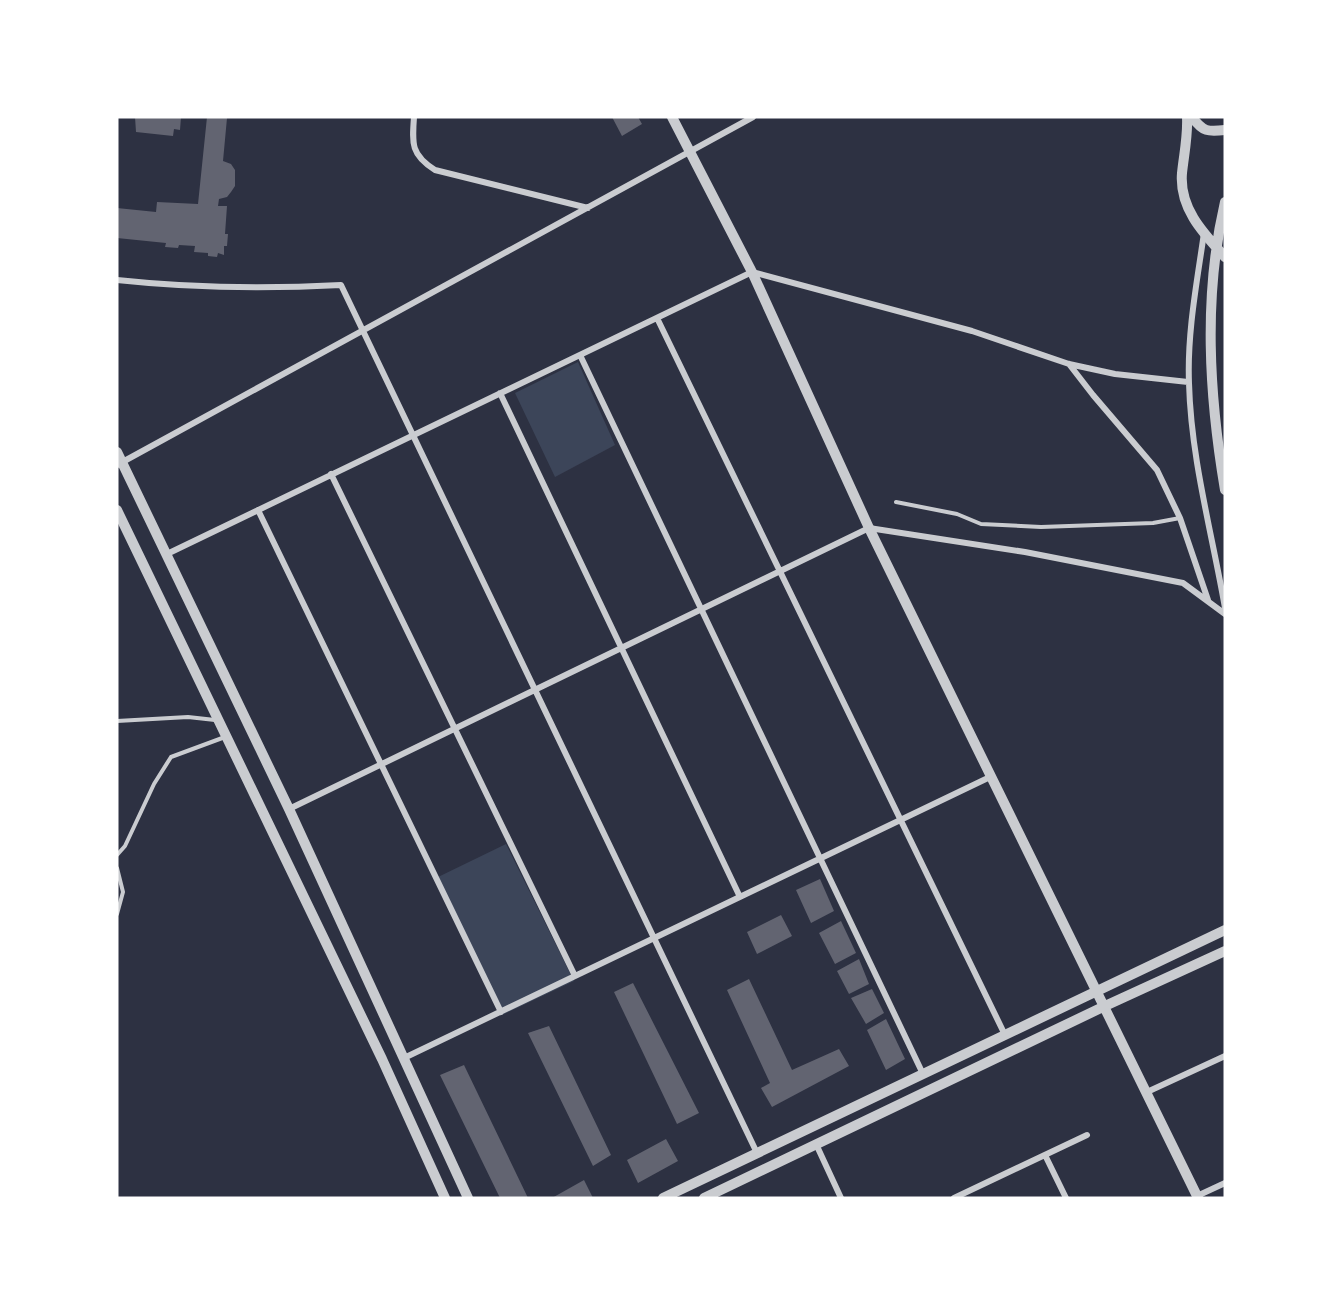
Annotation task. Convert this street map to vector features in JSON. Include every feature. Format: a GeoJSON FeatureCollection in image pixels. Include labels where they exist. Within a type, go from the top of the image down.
{"type":"FeatureCollection","features":[{"type":"Feature","properties":{"kind":"street"},"geometry":{"type":"LineString","coordinates":[[414,117],[415,149],[422,162],[435,170],[588,208]]}},
{"type":"Feature","properties":{"kind":"street"},"geometry":{"type":"LineString","coordinates":[[672,117],[752,272],[869,528],[1198,1197],[1225,1182]]}},
{"type":"Feature","properties":{"kind":"street"},"geometry":{"type":"LineString","coordinates":[[468,1198],[289,809],[119,459],[363,330],[753,117]]}},
{"type":"Feature","properties":{"kind":"street"},"geometry":{"type":"LineString","coordinates":[[1190,117],[1209,132],[1225,130]]}},
{"type":"Feature","properties":{"kind":"street"},"geometry":{"type":"LineString","coordinates":[[1190,117],[1182,174],[1183,190],[1194,220],[1225,257]]}},
{"type":"Feature","properties":{"kind":"street"},"geometry":{"type":"LineString","coordinates":[[1225,202],[1215,246],[1211,313],[1214,417],[1225,490]]}},
{"type":"Feature","properties":{"kind":"street"},"geometry":{"type":"LineString","coordinates":[[1204,232],[1192,316],[1188,382],[1198,475],[1225,608]]}},
{"type":"Feature","properties":{"kind":"street"},"geometry":{"type":"LineString","coordinates":[[167,554],[752,272],[972,331],[1069,364],[1115,374],[1188,382]]}},
{"type":"Feature","properties":{"kind":"street"},"geometry":{"type":"LineString","coordinates":[[117,280],[151,284],[277,288],[341,285],[758,1153]]}},
{"type":"Feature","properties":{"kind":"street"},"geometry":{"type":"LineString","coordinates":[[657,318],[1005,1035]]}},
{"type":"Feature","properties":{"kind":"street"},"geometry":{"type":"LineString","coordinates":[[580,355],[923,1074]]}},
{"type":"Feature","properties":{"kind":"street"},"geometry":{"type":"LineString","coordinates":[[1069,364],[1157,470],[1180,518],[1209,602]]}},
{"type":"Feature","properties":{"kind":"street"},"geometry":{"type":"LineString","coordinates":[[501,393],[740,897]]}},
{"type":"Feature","properties":{"kind":"street"},"geometry":{"type":"LineString","coordinates":[[331,474],[575,976]]}},
{"type":"Feature","properties":{"kind":"street"},"geometry":{"type":"LineString","coordinates":[[117,510],[382,1059],[445,1198]]}},
{"type":"Feature","properties":{"kind":"street"},"geometry":{"type":"LineString","coordinates":[[258,510],[501,1012]]}},
{"type":"Feature","properties":{"kind":"street"},"geometry":{"type":"LineString","coordinates":[[289,809],[869,528],[1025,552],[1183,583],[1225,614]]}},
{"type":"Feature","properties":{"kind":"street"},"geometry":{"type":"LineString","coordinates":[[404,1059],[990,777]]}},
{"type":"Feature","properties":{"kind":"street"},"geometry":{"type":"LineString","coordinates":[[663,1198],[1225,930]]}},
{"type":"Feature","properties":{"kind":"street"},"geometry":{"type":"LineString","coordinates":[[704,1198],[1225,951]]}},
{"type":"Feature","properties":{"kind":"street"},"geometry":{"type":"LineString","coordinates":[[1147,1092],[1225,1056]]}},
{"type":"Feature","properties":{"kind":"street"},"geometry":{"type":"LineString","coordinates":[[954,1198],[1087,1135]]}},
{"type":"Feature","properties":{"kind":"street"},"geometry":{"type":"LineString","coordinates":[[816,1144],[842,1198]]}},
{"type":"Feature","properties":{"kind":"street"},"geometry":{"type":"LineString","coordinates":[[1045,1155],[1065,1198]]}},
{"type":"Feature","properties":{"kind":"lane"},"geometry":{"type":"LineString","coordinates":[[896,502],[957,514],[981,524],[1041,527],[1153,524],[1180,518]]}},
{"type":"Feature","properties":{"kind":"lane"},"geometry":{"type":"LineString","coordinates":[[117,720],[188,717],[218,720]]}},
{"type":"Feature","properties":{"kind":"lane"},"geometry":{"type":"LineString","coordinates":[[117,855],[125,846],[154,784],[171,758],[226,737]]}},
{"type":"Feature","properties":{"kind":"lane"},"geometry":{"type":"LineString","coordinates":[[117,868],[123,892],[117,914]]}},
{"type":"Feature","properties":{"kind":"shaded area"},"geometry":{"type":"Polygon","coordinates":[[[578,362],[615,445],[555,477],[515,393],[578,362]]]}},
{"type":"Feature","properties":{"kind":"shaded area"},"geometry":{"type":"Polygon","coordinates":[[[506,844],[574,981],[502,1015],[436,878],[506,844]]]}},
{"type":"Feature","properties":{"kind":"building"},"geometry":{"type":"Polygon","coordinates":[[[135,117],[181,117],[180,130],[174,129],[173,136],[136,132],[135,117]]]}},
{"type":"Feature","properties":{"kind":"building"},"geometry":{"type":"Polygon","coordinates":[[[207,117],[227,118],[223,161],[231,164],[235,170],[235,186],[227,197],[219,199],[218,206],[227,206],[225,234],[228,234],[224,255],[218,253],[217,257],[208,256],[208,253],[194,252],[195,246],[165,247],[166,243],[117,238],[117,208],[156,212],[157,202],[198,204],[207,117]]]}},
{"type":"Feature","properties":{"kind":"building"},"geometry":{"type":"Polygon","coordinates":[[[612,117],[638,117],[642,124],[622,136],[612,117]]]}},
{"type":"Feature","properties":{"kind":"building"},"geometry":{"type":"Polygon","coordinates":[[[820,879],[834,911],[811,923],[796,890],[820,879]]]}},
{"type":"Feature","properties":{"kind":"building"},"geometry":{"type":"Polygon","coordinates":[[[781,915],[792,936],[757,954],[747,932],[781,915]]]}},
{"type":"Feature","properties":{"kind":"building"},"geometry":{"type":"Polygon","coordinates":[[[841,921],[856,953],[835,964],[819,933],[841,921]]]}},
{"type":"Feature","properties":{"kind":"building"},"geometry":{"type":"Polygon","coordinates":[[[859,959],[869,984],[849,994],[837,971],[859,959]]]}},
{"type":"Feature","properties":{"kind":"building"},"geometry":{"type":"Polygon","coordinates":[[[749,979],[792,1070],[839,1049],[849,1066],[772,1107],[761,1088],[770,1083],[727,990],[749,979]]]}},
{"type":"Feature","properties":{"kind":"building"},"geometry":{"type":"Polygon","coordinates":[[[633,983],[699,1113],[677,1124],[614,992],[633,983]]]}},
{"type":"Feature","properties":{"kind":"building"},"geometry":{"type":"Polygon","coordinates":[[[872,989],[884,1013],[866,1024],[851,998],[872,989]]]}},
{"type":"Feature","properties":{"kind":"building"},"geometry":{"type":"Polygon","coordinates":[[[886,1019],[905,1059],[886,1070],[867,1030],[886,1019]]]}},
{"type":"Feature","properties":{"kind":"building"},"geometry":{"type":"Polygon","coordinates":[[[549,1026],[611,1155],[593,1166],[528,1033],[549,1026]]]}},
{"type":"Feature","properties":{"kind":"building"},"geometry":{"type":"Polygon","coordinates":[[[464,1065],[528,1198],[500,1198],[440,1075],[464,1065]]]}},
{"type":"Feature","properties":{"kind":"building"},"geometry":{"type":"Polygon","coordinates":[[[666,1139],[678,1161],[638,1183],[627,1160],[666,1139]]]}},
{"type":"Feature","properties":{"kind":"building"},"geometry":{"type":"Polygon","coordinates":[[[584,1180],[593,1198],[552,1198],[584,1180]]]}}]}
